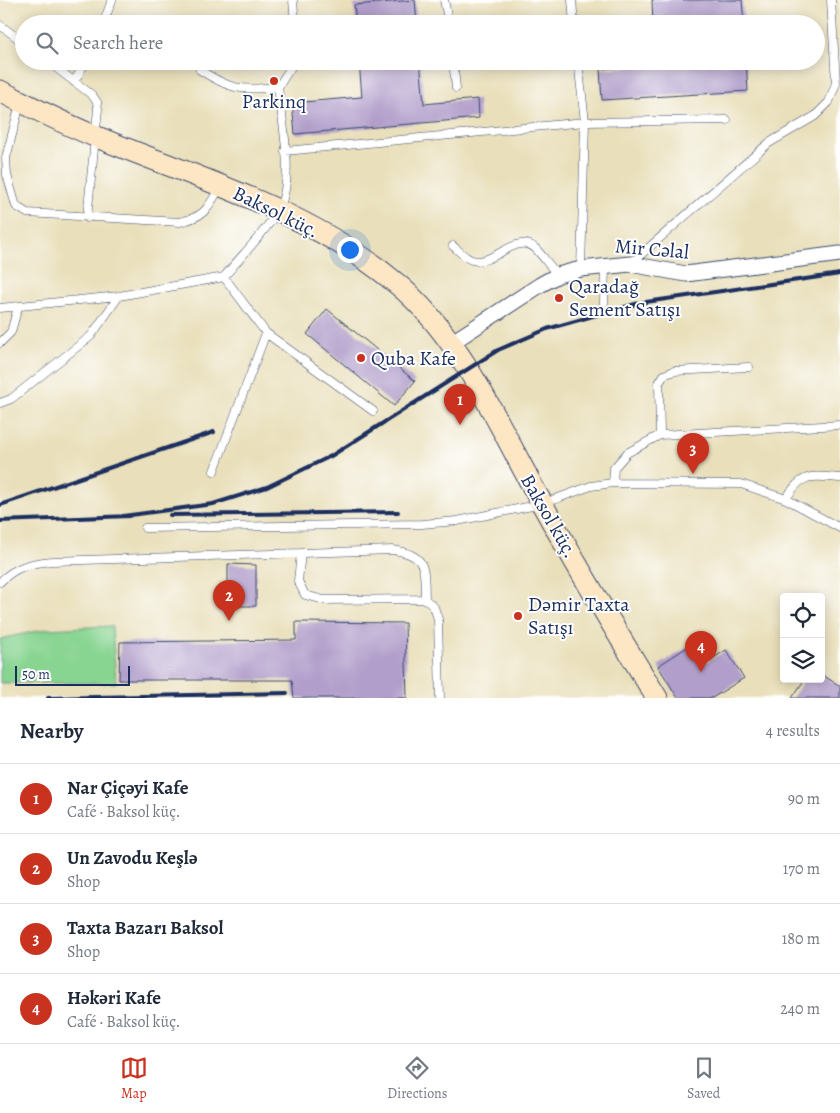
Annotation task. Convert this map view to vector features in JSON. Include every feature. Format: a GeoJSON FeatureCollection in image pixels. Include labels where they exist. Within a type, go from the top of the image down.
{"type":"FeatureCollection","features":[{"type":"Feature","properties":{"kind":"main road","name":"Baksol küç."},"geometry":{"type":"LineString","coordinates":[[0,91],[95,136],[222,185],[278,210],[347,248],[396,283],[418,303],[451,343],[542,504],[655,697]]}},
{"type":"Feature","properties":{"kind":"street","name":"Mir Cəlal"},"geometry":{"type":"LineString","coordinates":[[451,343],[540,285],[558,276],[581,269],[630,264],[686,274],[840,254]]}},
{"type":"Feature","properties":{"kind":"lane"},"geometry":{"type":"LineString","coordinates":[[106,15],[112,0]]}},
{"type":"Feature","properties":{"kind":"lane"},"geometry":{"type":"LineString","coordinates":[[293,0],[294,15]]}},
{"type":"Feature","properties":{"kind":"lane"},"geometry":{"type":"LineString","coordinates":[[444,0],[447,15]]}},
{"type":"Feature","properties":{"kind":"lane"},"geometry":{"type":"LineString","coordinates":[[572,0],[573,15]]}},
{"type":"Feature","properties":{"kind":"lane"},"geometry":{"type":"LineString","coordinates":[[630,264],[769,143],[815,116],[829,102],[838,83],[831,0]]}},
{"type":"Feature","properties":{"kind":"lane"},"geometry":{"type":"LineString","coordinates":[[0,25],[15,36]]}},
{"type":"Feature","properties":{"kind":"lane"},"geometry":{"type":"LineString","coordinates":[[59,70],[97,102],[87,218]]}},
{"type":"Feature","properties":{"kind":"lane"},"geometry":{"type":"LineString","coordinates":[[74,82],[81,70]]}},
{"type":"Feature","properties":{"kind":"lane"},"geometry":{"type":"LineString","coordinates":[[200,70],[221,83],[244,90],[278,87]]}},
{"type":"Feature","properties":{"kind":"lane"},"geometry":{"type":"LineString","coordinates":[[0,308],[119,296],[224,277],[278,210],[284,192],[285,151],[278,87],[289,70]]}},
{"type":"Feature","properties":{"kind":"lane"},"geometry":{"type":"LineString","coordinates":[[454,70],[456,88]]}},
{"type":"Feature","properties":{"kind":"lane"},"geometry":{"type":"LineString","coordinates":[[579,70],[585,122],[581,269]]}},
{"type":"Feature","properties":{"kind":"lane"},"geometry":{"type":"LineString","coordinates":[[21,102],[6,158],[7,175],[16,206],[26,213],[180,222],[205,213],[222,185]]}},
{"type":"Feature","properties":{"kind":"lane"},"geometry":{"type":"LineString","coordinates":[[285,151],[585,122],[727,120]]}},
{"type":"Feature","properties":{"kind":"lane"},"geometry":{"type":"LineString","coordinates":[[453,246],[470,259],[478,262],[515,245],[524,244],[534,247],[558,276]]}},
{"type":"Feature","properties":{"kind":"lane"},"geometry":{"type":"LineString","coordinates":[[604,304],[605,266]]}},
{"type":"Feature","properties":{"kind":"lane"},"geometry":{"type":"LineString","coordinates":[[224,277],[266,334],[373,411]]}},
{"type":"Feature","properties":{"kind":"lane"},"geometry":{"type":"LineString","coordinates":[[0,403],[11,399],[91,336],[119,296]]}},
{"type":"Feature","properties":{"kind":"lane"},"geometry":{"type":"LineString","coordinates":[[0,343],[11,332],[18,306]]}},
{"type":"Feature","properties":{"kind":"lane"},"geometry":{"type":"LineString","coordinates":[[214,471],[266,334]]}},
{"type":"Feature","properties":{"kind":"lane"},"geometry":{"type":"LineString","coordinates":[[660,435],[659,383],[664,375],[674,371],[749,367]]}},
{"type":"Feature","properties":{"kind":"lane"},"geometry":{"type":"LineString","coordinates":[[613,483],[614,468],[627,453],[660,435],[840,425]]}},
{"type":"Feature","properties":{"kind":"lane"},"geometry":{"type":"LineString","coordinates":[[786,499],[795,483],[807,476],[840,478]]}},
{"type":"Feature","properties":{"kind":"lane"},"geometry":{"type":"LineString","coordinates":[[145,528],[422,524],[457,521],[542,504],[577,490],[613,483],[741,484],[786,499],[840,528]]}},
{"type":"Feature","properties":{"kind":"lane"},"geometry":{"type":"LineString","coordinates":[[0,582],[11,571],[27,564],[52,560],[393,550],[410,552],[421,562],[424,569],[425,599]]}},
{"type":"Feature","properties":{"kind":"lane"},"geometry":{"type":"LineString","coordinates":[[301,553],[298,581],[305,595],[324,600],[425,599],[434,607],[438,618],[440,698]]}},
{"type":"Feature","properties":{"kind":"green space"},"geometry":{"type":"Polygon","coordinates":[[[112,626],[116,683],[0,683],[0,639],[46,629],[112,626]]]}},
{"type":"Feature","properties":{"kind":"building"},"geometry":{"type":"Polygon","coordinates":[[[415,0],[416,15],[355,15],[354,5],[415,0]]]}},
{"type":"Feature","properties":{"kind":"building"},"geometry":{"type":"Polygon","coordinates":[[[652,0],[742,0],[743,15],[653,15],[652,0]]]}},
{"type":"Feature","properties":{"kind":"building"},"geometry":{"type":"Polygon","coordinates":[[[360,70],[421,70],[424,104],[478,99],[479,118],[295,134],[292,103],[362,97],[360,70]]]}},
{"type":"Feature","properties":{"kind":"building"},"geometry":{"type":"Polygon","coordinates":[[[600,70],[747,70],[748,91],[602,100],[600,70]]]}},
{"type":"Feature","properties":{"kind":"building","name":"Quba Kafe"},"geometry":{"type":"Polygon","coordinates":[[[327,309],[415,381],[394,406],[307,334],[327,309]]]}},
{"type":"Feature","properties":{"kind":"building"},"geometry":{"type":"Polygon","coordinates":[[[228,564],[256,565],[256,606],[228,606],[228,564]]]}},
{"type":"Feature","properties":{"kind":"building"},"geometry":{"type":"Polygon","coordinates":[[[296,622],[405,623],[407,698],[294,698],[292,680],[119,680],[120,642],[296,640],[296,622]]]}},
{"type":"Feature","properties":{"kind":"building"},"geometry":{"type":"Polygon","coordinates":[[[689,646],[701,666],[726,650],[744,678],[712,698],[678,698],[658,666],[689,646]]]}},
{"type":"Feature","properties":{"kind":"building"},"geometry":{"type":"Polygon","coordinates":[[[825,677],[840,686],[840,698],[792,698],[802,683],[825,683],[825,677]]]}},
{"type":"Feature","properties":{"kind":"railway"},"geometry":{"type":"LineString","coordinates":[[123,516],[213,504],[267,487],[331,456],[498,350],[547,329],[639,303],[840,274]]}},
{"type":"Feature","properties":{"kind":"railway"},"geometry":{"type":"LineString","coordinates":[[0,505],[214,432]]}},
{"type":"Feature","properties":{"kind":"railway"},"geometry":{"type":"LineString","coordinates":[[170,515],[398,512]]}},
{"type":"Feature","properties":{"kind":"railway"},"geometry":{"type":"LineString","coordinates":[[0,521],[130,516]]}},
{"type":"Feature","properties":{"kind":"railway"},"geometry":{"type":"LineString","coordinates":[[48,698],[287,693]]}},
{"type":"Feature","properties":{"kind":"place","name":"Parkinq"},"geometry":{"type":"Point","coordinates":[274,81]}},
{"type":"Feature","properties":{"kind":"place","name":"Qaradağ Sement Satışı"},"geometry":{"type":"Point","coordinates":[559,298]}},
{"type":"Feature","properties":{"kind":"place","name":"Quba Kafe"},"geometry":{"type":"Point","coordinates":[361,358]}},
{"type":"Feature","properties":{"kind":"place","name":"Nar Çiçəyi Kafe"},"geometry":{"type":"Point","coordinates":[460,425]}},
{"type":"Feature","properties":{"kind":"place","name":"Taxta Bazarı Baksol"},"geometry":{"type":"Point","coordinates":[693,474]}},
{"type":"Feature","properties":{"kind":"place","name":"Dəmir Taxta Satışı"},"geometry":{"type":"Point","coordinates":[518,616]}},
{"type":"Feature","properties":{"kind":"place","name":"Un Zavodu Keşlə"},"geometry":{"type":"Point","coordinates":[229,621]}},
{"type":"Feature","properties":{"kind":"place","name":"Həkəri Kafe"},"geometry":{"type":"Point","coordinates":[701,672]}}]}
